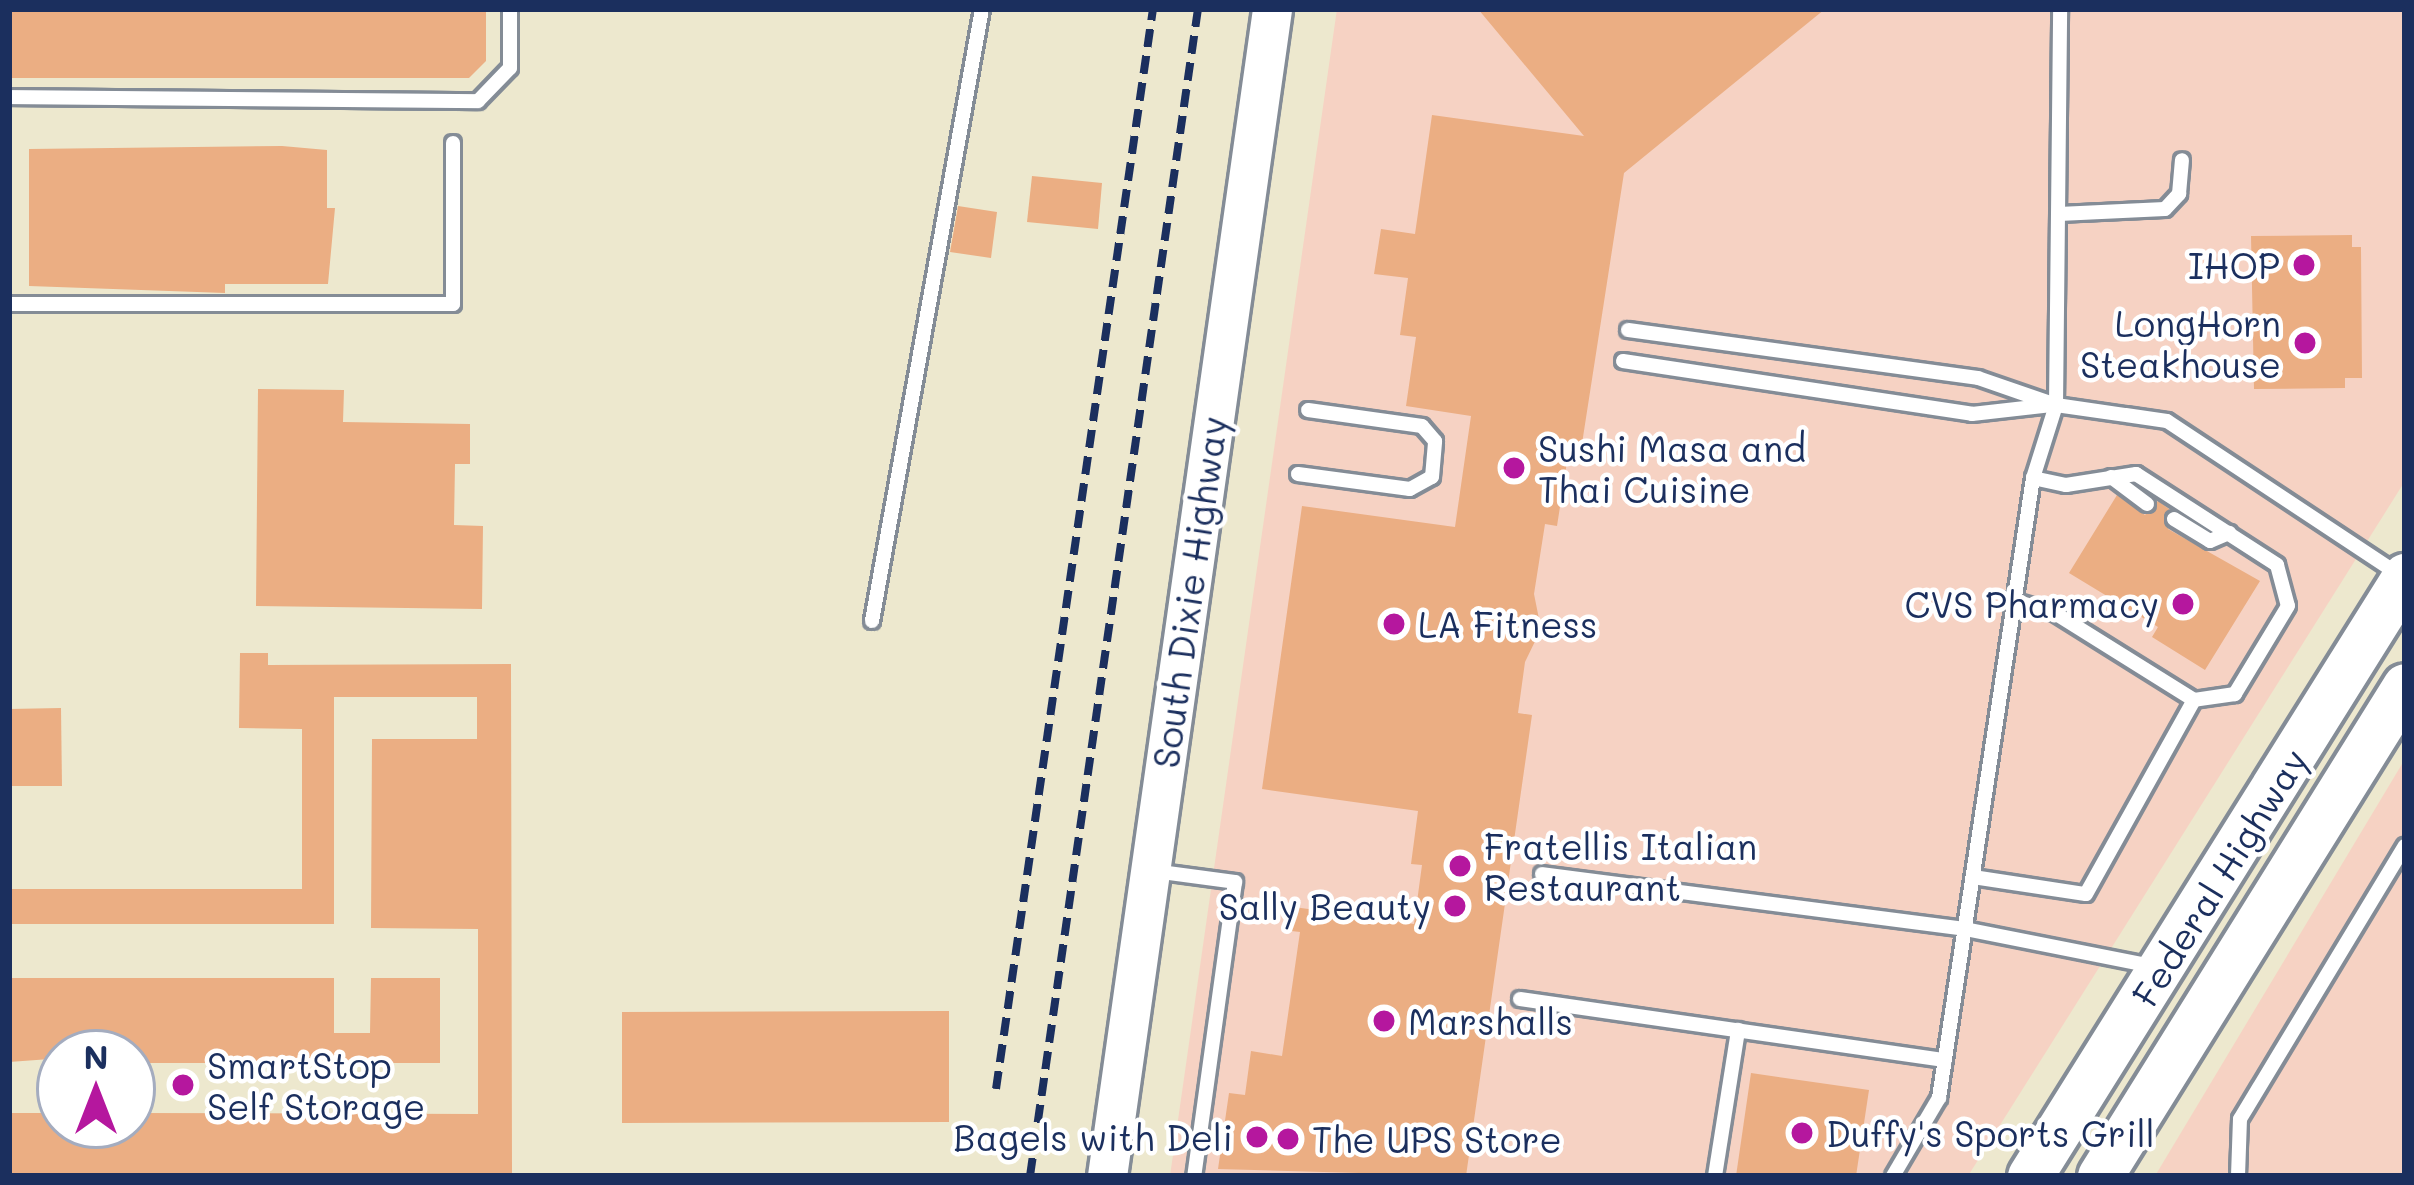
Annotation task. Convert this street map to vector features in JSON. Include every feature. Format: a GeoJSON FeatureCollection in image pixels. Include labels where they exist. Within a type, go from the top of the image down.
{"type":"FeatureCollection","features":[{"type":"Feature","properties":{"kind":"main road","name":"Federal Highway"},"geometry":{"type":"LineString","coordinates":[[2030,1176],[2404,577]]}},
{"type":"Feature","properties":{"kind":"main road","name":"Federal Highway"},"geometry":{"type":"LineString","coordinates":[[2100,1176],[2405,686]]}},
{"type":"Feature","properties":{"kind":"street","name":"South Dixie Highway"},"geometry":{"type":"LineString","coordinates":[[1107,1176],[1272,9]]}},
{"type":"Feature","properties":{"kind":"lane"},"geometry":{"type":"LineString","coordinates":[[9,97],[478,101],[509,68],[511,9]]}},
{"type":"Feature","properties":{"kind":"lane"},"geometry":{"type":"LineString","coordinates":[[872,621],[982,9]]}},
{"type":"Feature","properties":{"kind":"lane"},"geometry":{"type":"LineString","coordinates":[[1893,1176],[1939,1098],[2033,478],[2056,405],[2060,9]]}},
{"type":"Feature","properties":{"kind":"lane"},"geometry":{"type":"LineString","coordinates":[[9,304],[453,304],[453,143]]}},
{"type":"Feature","properties":{"kind":"lane"},"geometry":{"type":"LineString","coordinates":[[2059,214],[2165,209],[2179,194],[2182,160]]}},
{"type":"Feature","properties":{"kind":"lane"},"geometry":{"type":"LineString","coordinates":[[1628,330],[1978,378],[2056,405],[2167,421],[2404,577]]}},
{"type":"Feature","properties":{"kind":"lane"},"geometry":{"type":"LineString","coordinates":[[1623,362],[1972,414],[2056,405]]}},
{"type":"Feature","properties":{"kind":"lane"},"geometry":{"type":"LineString","coordinates":[[1298,475],[1410,489],[1432,476],[1436,441],[1422,426],[1308,410]]}},
{"type":"Feature","properties":{"kind":"lane"},"geometry":{"type":"LineString","coordinates":[[2015,601],[2055,614],[2194,700],[2235,694],[2288,606],[2277,565],[2136,474],[2066,485],[2033,478]]}},
{"type":"Feature","properties":{"kind":"lane"},"geometry":{"type":"LineString","coordinates":[[2111,477],[2147,505]]}},
{"type":"Feature","properties":{"kind":"lane"},"geometry":{"type":"LineString","coordinates":[[2174,519],[2210,542],[2229,533]]}},
{"type":"Feature","properties":{"kind":"lane"},"geometry":{"type":"LineString","coordinates":[[1973,877],[2086,894],[2194,700]]}},
{"type":"Feature","properties":{"kind":"lane"},"geometry":{"type":"LineString","coordinates":[[2238,1176],[2240,1119],[2405,847]]}},
{"type":"Feature","properties":{"kind":"lane"},"geometry":{"type":"LineString","coordinates":[[1150,870],[1235,882],[1194,1176]]}},
{"type":"Feature","properties":{"kind":"lane"},"geometry":{"type":"LineString","coordinates":[[1542,874],[1966,929],[2163,968]]}},
{"type":"Feature","properties":{"kind":"lane"},"geometry":{"type":"LineString","coordinates":[[1520,999],[1945,1060]]}},
{"type":"Feature","properties":{"kind":"lane"},"geometry":{"type":"LineString","coordinates":[[1715,1176],[1738,1030]]}},
{"type":"Feature","properties":{"kind":"shaded area"},"geometry":{"type":"Polygon","coordinates":[[[1337,9],[2405,9],[2405,481],[1968,1176],[1170,1176],[1337,9]]]}},
{"type":"Feature","properties":{"kind":"shaded area"},"geometry":{"type":"Polygon","coordinates":[[[2405,759],[2405,1176],[2155,1176],[2405,759]]]}},
{"type":"Feature","properties":{"kind":"building"},"geometry":{"type":"Polygon","coordinates":[[[9,9],[486,9],[486,61],[469,78],[9,78],[9,9]]]}},
{"type":"Feature","properties":{"kind":"building"},"geometry":{"type":"Polygon","coordinates":[[[1478,9],[1825,9],[1624,173],[1579,463],[1567,462],[1557,526],[1545,524],[1534,594],[1541,629],[1525,662],[1518,713],[1532,715],[1466,1176],[1218,1169],[1229,1093],[1245,1095],[1251,1051],[1282,1056],[1300,932],[1283,930],[1287,906],[1414,924],[1422,865],[1411,864],[1418,811],[1262,789],[1302,506],[1455,527],[1471,416],[1406,406],[1416,337],[1400,335],[1408,278],[1374,274],[1381,229],[1415,234],[1432,115],[1584,136],[1478,9]]]}},
{"type":"Feature","properties":{"kind":"building"},"geometry":{"type":"Polygon","coordinates":[[[282,146],[327,150],[327,208],[335,208],[328,284],[225,284],[225,293],[29,286],[29,149],[282,146]]]}},
{"type":"Feature","properties":{"kind":"building"},"geometry":{"type":"Polygon","coordinates":[[[1032,176],[1102,183],[1098,229],[1027,222],[1032,176]]]}},
{"type":"Feature","properties":{"kind":"building"},"geometry":{"type":"Polygon","coordinates":[[[958,206],[997,212],[991,258],[950,252],[958,206]]]}},
{"type":"Feature","properties":{"kind":"building"},"geometry":{"type":"Polygon","coordinates":[[[2352,235],[2352,247],[2361,247],[2362,378],[2345,378],[2345,388],[2254,389],[2251,236],[2352,235]]]}},
{"type":"Feature","properties":{"kind":"building"},"geometry":{"type":"Polygon","coordinates":[[[258,389],[344,390],[343,422],[470,424],[470,464],[455,464],[454,525],[483,526],[482,609],[256,606],[258,389]]]}},
{"type":"Feature","properties":{"kind":"building","name":"CVS Pharmacy"},"geometry":{"type":"Polygon","coordinates":[[[2117,495],[2145,515],[2158,501],[2169,509],[2168,529],[2260,581],[2205,670],[2152,637],[2158,627],[2069,573],[2117,495]]]}},
{"type":"Feature","properties":{"kind":"building"},"geometry":{"type":"Polygon","coordinates":[[[240,653],[268,653],[268,665],[511,664],[512,1176],[9,1176],[9,1113],[36,1113],[36,1149],[156,1149],[156,1113],[478,1114],[478,929],[371,928],[372,739],[477,739],[477,697],[334,697],[334,924],[9,924],[9,889],[302,889],[302,729],[239,728],[240,653]]]}},
{"type":"Feature","properties":{"kind":"building"},"geometry":{"type":"Polygon","coordinates":[[[61,708],[62,786],[9,786],[9,709],[61,708]]]}},
{"type":"Feature","properties":{"kind":"building"},"geometry":{"type":"Polygon","coordinates":[[[9,978],[334,978],[334,1033],[370,1033],[371,978],[440,978],[440,1063],[156,1063],[156,1029],[36,1029],[36,1060],[9,1062],[9,978]]]}},
{"type":"Feature","properties":{"kind":"building"},"geometry":{"type":"Polygon","coordinates":[[[949,1011],[949,1122],[622,1123],[622,1012],[949,1011]]]}},
{"type":"Feature","properties":{"kind":"building","name":"Duffy's Sports Grill"},"geometry":{"type":"Polygon","coordinates":[[[1751,1073],[1869,1090],[1856,1176],[1736,1176],[1751,1073]]]}},
{"type":"Feature","properties":{"kind":"railway"},"geometry":{"type":"LineString","coordinates":[[996,1089],[1153,9]]}},
{"type":"Feature","properties":{"kind":"railway"},"geometry":{"type":"LineString","coordinates":[[1030,1176],[1198,9]]}},
{"type":"Feature","properties":{"kind":"place","name":"IHOP"},"geometry":{"type":"Point","coordinates":[2304,265]}},
{"type":"Feature","properties":{"kind":"place","name":"LongHorn Steakhouse"},"geometry":{"type":"Point","coordinates":[2305,343]}},
{"type":"Feature","properties":{"kind":"place","name":"Sushi Masa and Thai Cuisine"},"geometry":{"type":"Point","coordinates":[1514,468]}},
{"type":"Feature","properties":{"kind":"place","name":"CVS Pharmacy"},"geometry":{"type":"Point","coordinates":[2183,604]}},
{"type":"Feature","properties":{"kind":"place","name":"LA Fitness"},"geometry":{"type":"Point","coordinates":[1394,624]}},
{"type":"Feature","properties":{"kind":"place","name":"Fratellis Italian Restaurant"},"geometry":{"type":"Point","coordinates":[1460,866]}},
{"type":"Feature","properties":{"kind":"place","name":"Sally Beauty"},"geometry":{"type":"Point","coordinates":[1455,906]}},
{"type":"Feature","properties":{"kind":"place","name":"Marshalls"},"geometry":{"type":"Point","coordinates":[1384,1021]}},
{"type":"Feature","properties":{"kind":"place","name":"SmartStop Self Storage"},"geometry":{"type":"Point","coordinates":[183,1085]}},
{"type":"Feature","properties":{"kind":"place","name":"Duffy's Sports Grill"},"geometry":{"type":"Point","coordinates":[1802,1133]}},
{"type":"Feature","properties":{"kind":"place","name":"Bagels with Deli"},"geometry":{"type":"Point","coordinates":[1257,1137]}},
{"type":"Feature","properties":{"kind":"place","name":"The UPS Store"},"geometry":{"type":"Point","coordinates":[1288,1139]}}]}
